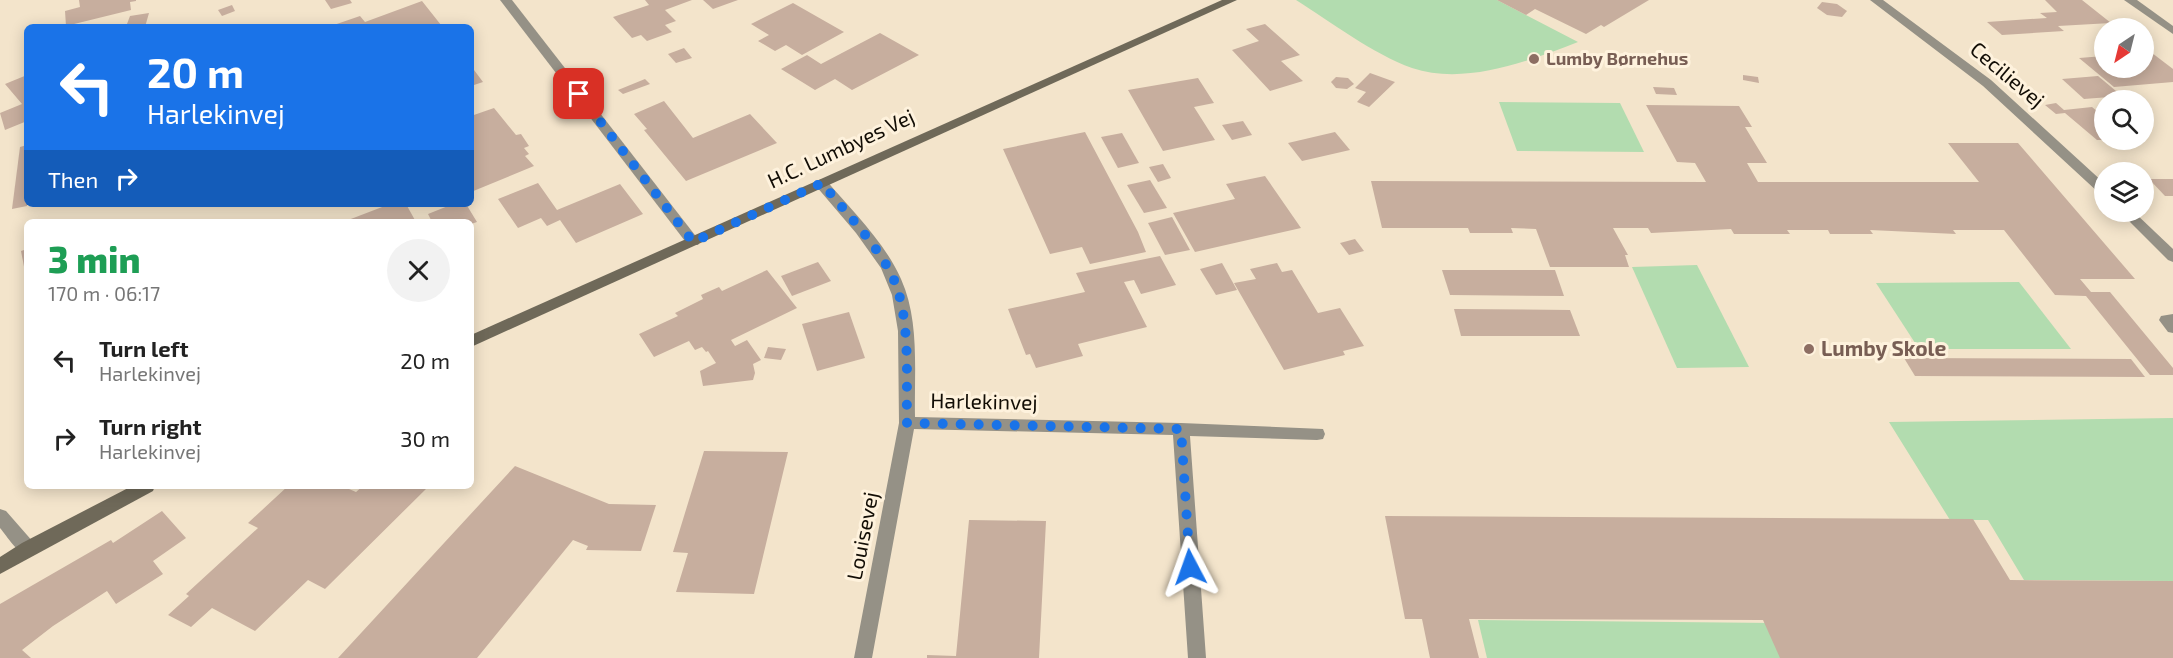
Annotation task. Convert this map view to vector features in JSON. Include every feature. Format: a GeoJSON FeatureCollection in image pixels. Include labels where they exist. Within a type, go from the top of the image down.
{"type":"FeatureCollection","features":[{"type":"Feature","properties":{"kind":"street"},"geometry":{"type":"LineString","coordinates":[[506,0],[693,242]]}},
{"type":"Feature","properties":{"kind":"street","name":"H.C. Lumbyes Vej"},"geometry":{"type":"LineString","coordinates":[[474,340],[1231,0]]}},
{"type":"Feature","properties":{"kind":"street","name":"Cecilievej"},"geometry":{"type":"LineString","coordinates":[[1876,0],[1987,83],[2094,181]]}},
{"type":"Feature","properties":{"kind":"street"},"geometry":{"type":"LineString","coordinates":[[2130,0],[2173,31]]}},
{"type":"Feature","properties":{"kind":"street","name":"Harlekinvej"},"geometry":{"type":"LineString","coordinates":[[822,183],[868,240],[894,280],[905,329],[907,423],[1317,434]]}},
{"type":"Feature","properties":{"kind":"street"},"geometry":{"type":"LineString","coordinates":[[2136,222],[2173,257]]}},
{"type":"Feature","properties":{"kind":"street"},"geometry":{"type":"LineString","coordinates":[[2173,320],[2166,320],[2173,328]]}},
{"type":"Feature","properties":{"kind":"street","name":"Louisevej"},"geometry":{"type":"LineString","coordinates":[[863,658],[907,423]]}},
{"type":"Feature","properties":{"kind":"street"},"geometry":{"type":"LineString","coordinates":[[1181,429],[1197,658]]}},
{"type":"Feature","properties":{"kind":"street"},"geometry":{"type":"LineString","coordinates":[[0,566],[28,548],[141,489]]}},
{"type":"Feature","properties":{"kind":"street"},"geometry":{"type":"LineString","coordinates":[[0,516],[28,548]]}},
{"type":"Feature","properties":{"kind":"green space"},"geometry":{"type":"Polygon","coordinates":[[[1296,0],[1497,0],[1578,42],[1539,57],[1496,69],[1475,73],[1432,73],[1412,68],[1382,55],[1296,0]]]}},
{"type":"Feature","properties":{"kind":"green space"},"geometry":{"type":"Polygon","coordinates":[[[1499,102],[1620,103],[1644,152],[1517,151],[1499,102]]]}},
{"type":"Feature","properties":{"kind":"green space"},"geometry":{"type":"Polygon","coordinates":[[[1697,265],[1749,367],[1677,368],[1632,267],[1697,265]]]}},
{"type":"Feature","properties":{"kind":"green space"},"geometry":{"type":"Polygon","coordinates":[[[2019,282],[2071,349],[1919,349],[1876,283],[2019,282]]]}},
{"type":"Feature","properties":{"kind":"green space"},"geometry":{"type":"Polygon","coordinates":[[[2173,418],[2173,581],[2024,580],[1988,520],[1950,520],[1889,422],[2173,418]]]}},
{"type":"Feature","properties":{"kind":"green space"},"geometry":{"type":"Polygon","coordinates":[[[1478,620],[1774,623],[1789,658],[1487,658],[1478,620]]]}},
{"type":"Feature","properties":{"kind":"building"},"geometry":{"type":"Polygon","coordinates":[[[79,0],[136,0],[130,2],[131,10],[66,24],[65,11],[80,7],[79,0]]]}},
{"type":"Feature","properties":{"kind":"building"},"geometry":{"type":"Polygon","coordinates":[[[325,0],[350,0],[352,3],[331,9],[325,0]]]}},
{"type":"Feature","properties":{"kind":"building"},"geometry":{"type":"Polygon","coordinates":[[[645,0],[692,0],[665,10],[676,21],[665,25],[672,32],[647,41],[641,35],[632,38],[613,17],[649,5],[645,0]]]}},
{"type":"Feature","properties":{"kind":"building"},"geometry":{"type":"Polygon","coordinates":[[[703,0],[738,0],[713,9],[703,0]]]}},
{"type":"Feature","properties":{"kind":"building"},"geometry":{"type":"Polygon","coordinates":[[[1497,0],[1649,0],[1604,27],[1601,25],[1586,34],[1535,9],[1526,15],[1497,0]]]}},
{"type":"Feature","properties":{"kind":"building"},"geometry":{"type":"Polygon","coordinates":[[[2045,0],[2082,0],[2105,18],[2094,18],[2094,24],[2058,26],[2064,31],[2002,35],[1987,22],[2047,18],[2040,13],[2057,12],[2045,0]]]}},
{"type":"Feature","properties":{"kind":"building"},"geometry":{"type":"Polygon","coordinates":[[[422,1],[440,24],[337,24],[360,16],[365,22],[422,1]]]}},
{"type":"Feature","properties":{"kind":"building"},"geometry":{"type":"Polygon","coordinates":[[[1822,2],[1837,4],[1847,11],[1842,17],[1827,15],[1817,8],[1822,2]]]}},
{"type":"Feature","properties":{"kind":"building"},"geometry":{"type":"Polygon","coordinates":[[[793,3],[844,32],[802,55],[786,45],[775,51],[758,41],[769,35],[751,24],[793,3]]]}},
{"type":"Feature","properties":{"kind":"building"},"geometry":{"type":"Polygon","coordinates":[[[232,5],[235,11],[222,16],[218,10],[232,5]]]}},
{"type":"Feature","properties":{"kind":"building"},"geometry":{"type":"Polygon","coordinates":[[[149,13],[146,24],[127,24],[130,16],[149,13]]]}},
{"type":"Feature","properties":{"kind":"building"},"geometry":{"type":"Polygon","coordinates":[[[1265,24],[1300,55],[1281,61],[1303,81],[1270,91],[1232,50],[1259,41],[1246,29],[1265,24]]]}},
{"type":"Feature","properties":{"kind":"building"},"geometry":{"type":"Polygon","coordinates":[[[880,33],[919,55],[852,90],[835,79],[815,90],[781,69],[807,55],[821,64],[880,33]]]}},
{"type":"Feature","properties":{"kind":"building"},"geometry":{"type":"Polygon","coordinates":[[[684,48],[692,58],[676,63],[668,54],[684,48]]]}},
{"type":"Feature","properties":{"kind":"building"},"geometry":{"type":"Polygon","coordinates":[[[2154,55],[2173,69],[2173,82],[2114,87],[2103,78],[2154,78],[2154,55]]]}},
{"type":"Feature","properties":{"kind":"building"},"geometry":{"type":"Polygon","coordinates":[[[2094,57],[2094,70],[2079,58],[2094,57]]]}},
{"type":"Feature","properties":{"kind":"building"},"geometry":{"type":"Polygon","coordinates":[[[474,70],[483,82],[474,85],[474,70]]]}},
{"type":"Feature","properties":{"kind":"building"},"geometry":{"type":"Polygon","coordinates":[[[1370,73],[1395,82],[1369,107],[1357,102],[1366,92],[1355,88],[1370,73]]]}},
{"type":"Feature","properties":{"kind":"building"},"geometry":{"type":"Polygon","coordinates":[[[1743,75],[1758,77],[1759,83],[1743,80],[1743,75]]]}},
{"type":"Feature","properties":{"kind":"building"},"geometry":{"type":"Polygon","coordinates":[[[24,76],[24,122],[5,130],[0,113],[22,104],[5,84],[24,76]]]}},
{"type":"Feature","properties":{"kind":"building"},"geometry":{"type":"Polygon","coordinates":[[[2094,76],[2100,78],[2115,90],[2094,90],[2094,98],[2084,99],[2062,79],[2094,76]]]}},
{"type":"Feature","properties":{"kind":"building"},"geometry":{"type":"Polygon","coordinates":[[[1336,77],[1348,78],[1354,84],[1347,89],[1336,88],[1331,82],[1336,77]]]}},
{"type":"Feature","properties":{"kind":"building"},"geometry":{"type":"Polygon","coordinates":[[[1198,78],[1214,103],[1194,107],[1215,140],[1163,151],[1128,90],[1198,78]]]}},
{"type":"Feature","properties":{"kind":"building"},"geometry":{"type":"Polygon","coordinates":[[[645,79],[650,84],[623,94],[618,90],[645,79]]]}},
{"type":"Feature","properties":{"kind":"building"},"geometry":{"type":"Polygon","coordinates":[[[1653,87],[1674,88],[1677,95],[1656,94],[1653,87]]]}},
{"type":"Feature","properties":{"kind":"building"},"geometry":{"type":"Polygon","coordinates":[[[664,101],[693,138],[750,114],[777,143],[686,181],[644,130],[647,129],[634,114],[664,101]]]}},
{"type":"Feature","properties":{"kind":"building"},"geometry":{"type":"Polygon","coordinates":[[[2056,103],[2064,110],[2092,107],[2094,109],[2094,137],[2065,113],[2056,114],[2045,105],[2056,103]]]}},
{"type":"Feature","properties":{"kind":"building"},"geometry":{"type":"Polygon","coordinates":[[[1646,105],[1739,106],[1752,127],[1745,127],[1767,163],[1747,163],[1758,182],[1979,182],[1948,143],[2018,143],[2135,279],[2080,279],[2091,292],[2110,292],[2173,368],[2173,375],[2150,375],[2086,296],[2055,295],[2004,230],[1953,230],[1956,234],[1870,230],[1873,234],[1830,234],[1828,230],[1787,230],[1790,234],[1734,234],[1731,229],[1651,233],[1648,228],[1613,228],[1628,255],[1625,255],[1629,267],[1550,267],[1536,229],[1511,228],[1513,233],[1470,233],[1468,228],[1382,228],[1371,181],[1706,182],[1695,163],[1677,162],[1646,105]]]}},
{"type":"Feature","properties":{"kind":"building"},"geometry":{"type":"Polygon","coordinates":[[[494,108],[516,135],[521,134],[529,146],[524,148],[529,154],[525,156],[534,166],[474,191],[474,115],[494,108]]]}},
{"type":"Feature","properties":{"kind":"building"},"geometry":{"type":"Polygon","coordinates":[[[1243,121],[1252,135],[1232,140],[1222,125],[1243,121]]]}},
{"type":"Feature","properties":{"kind":"building"},"geometry":{"type":"Polygon","coordinates":[[[1085,132],[1138,232],[1146,252],[1090,264],[1082,247],[1050,254],[1003,149],[1085,132]]]}},
{"type":"Feature","properties":{"kind":"building"},"geometry":{"type":"Polygon","coordinates":[[[1335,132],[1350,150],[1302,161],[1288,143],[1335,132]]]}},
{"type":"Feature","properties":{"kind":"building"},"geometry":{"type":"Polygon","coordinates":[[[1122,133],[1139,163],[1118,168],[1101,137],[1122,133]]]}},
{"type":"Feature","properties":{"kind":"building"},"geometry":{"type":"Polygon","coordinates":[[[24,146],[24,207],[12,209],[20,147],[24,146]]]}},
{"type":"Feature","properties":{"kind":"building"},"geometry":{"type":"Polygon","coordinates":[[[1163,164],[1171,178],[1158,182],[1149,167],[1163,164]]]}},
{"type":"Feature","properties":{"kind":"building"},"geometry":{"type":"Polygon","coordinates":[[[1265,176],[1301,228],[1195,252],[1173,213],[1235,199],[1226,184],[1265,176]]]}},
{"type":"Feature","properties":{"kind":"building"},"geometry":{"type":"Polygon","coordinates":[[[2154,179],[2173,179],[2173,196],[2165,196],[2154,184],[2154,179]]]}},
{"type":"Feature","properties":{"kind":"building"},"geometry":{"type":"Polygon","coordinates":[[[1150,180],[1167,208],[1144,213],[1127,185],[1150,180]]]}},
{"type":"Feature","properties":{"kind":"building"},"geometry":{"type":"Polygon","coordinates":[[[538,183],[557,210],[620,184],[643,214],[576,243],[560,220],[547,226],[541,218],[518,228],[498,199],[538,183]]]}},
{"type":"Feature","properties":{"kind":"building"},"geometry":{"type":"Polygon","coordinates":[[[382,207],[408,207],[414,219],[351,219],[382,207]]]}},
{"type":"Feature","properties":{"kind":"building"},"geometry":{"type":"Polygon","coordinates":[[[446,207],[468,207],[477,222],[474,223],[474,219],[430,219],[428,214],[446,207]]]}},
{"type":"Feature","properties":{"kind":"building"},"geometry":{"type":"Polygon","coordinates":[[[1172,217],[1190,250],[1165,255],[1148,223],[1172,217]]]}},
{"type":"Feature","properties":{"kind":"building"},"geometry":{"type":"Polygon","coordinates":[[[1355,239],[1364,251],[1349,255],[1340,243],[1355,239]]]}},
{"type":"Feature","properties":{"kind":"building"},"geometry":{"type":"Polygon","coordinates":[[[24,250],[24,267],[21,251],[24,250]]]}},
{"type":"Feature","properties":{"kind":"building"},"geometry":{"type":"Polygon","coordinates":[[[1160,256],[1176,285],[1141,294],[1134,280],[1124,282],[1147,327],[1078,344],[1083,356],[1036,368],[1030,354],[1026,355],[1008,309],[1085,292],[1076,273],[1160,256]]]}},
{"type":"Feature","properties":{"kind":"building"},"geometry":{"type":"Polygon","coordinates":[[[818,262],[831,281],[792,296],[781,276],[818,262]]]}},
{"type":"Feature","properties":{"kind":"building"},"geometry":{"type":"Polygon","coordinates":[[[1222,263],[1237,290],[1216,295],[1200,269],[1222,263]]]}},
{"type":"Feature","properties":{"kind":"building"},"geometry":{"type":"Polygon","coordinates":[[[1277,263],[1282,272],[1292,270],[1318,313],[1340,308],[1364,346],[1343,351],[1345,355],[1284,370],[1234,283],[1256,279],[1250,269],[1277,263]]]}},
{"type":"Feature","properties":{"kind":"building"},"geometry":{"type":"Polygon","coordinates":[[[767,270],[797,308],[731,340],[735,346],[747,340],[761,360],[753,364],[755,373],[753,380],[703,386],[700,371],[716,363],[708,351],[706,352],[702,347],[695,350],[689,341],[654,357],[639,334],[678,316],[675,313],[703,299],[701,295],[719,287],[722,291],[767,270]]]}},
{"type":"Feature","properties":{"kind":"building"},"geometry":{"type":"Polygon","coordinates":[[[1442,270],[1555,270],[1564,296],[1450,295],[1442,270]]]}},
{"type":"Feature","properties":{"kind":"building"},"geometry":{"type":"Polygon","coordinates":[[[1454,309],[1570,310],[1580,336],[1461,336],[1454,309]]]}},
{"type":"Feature","properties":{"kind":"building"},"geometry":{"type":"Polygon","coordinates":[[[849,312],[865,358],[817,371],[802,324],[849,312]]]}},
{"type":"Feature","properties":{"kind":"building"},"geometry":{"type":"Polygon","coordinates":[[[768,347],[786,349],[781,360],[764,358],[768,347]]]}},
{"type":"Feature","properties":{"kind":"building"},"geometry":{"type":"Polygon","coordinates":[[[1904,358],[2131,359],[2145,377],[1915,376],[1904,358]]]}},
{"type":"Feature","properties":{"kind":"building"},"geometry":{"type":"Polygon","coordinates":[[[704,451],[788,452],[754,594],[676,592],[688,553],[673,552],[704,451]]]}},
{"type":"Feature","properties":{"kind":"building"},"geometry":{"type":"Polygon","coordinates":[[[515,466],[609,504],[656,505],[641,551],[586,550],[588,546],[573,540],[477,658],[338,658],[515,466]]]}},
{"type":"Feature","properties":{"kind":"building"},"geometry":{"type":"Polygon","coordinates":[[[285,489],[349,489],[356,492],[360,489],[426,489],[325,589],[308,580],[255,631],[212,608],[191,627],[168,615],[189,596],[186,594],[258,528],[248,523],[285,489]]]}},
{"type":"Feature","properties":{"kind":"building"},"geometry":{"type":"Polygon","coordinates":[[[162,511],[186,538],[153,561],[163,574],[116,604],[107,591],[53,626],[22,650],[31,658],[0,658],[0,604],[111,540],[113,543],[162,511]]]}},
{"type":"Feature","properties":{"kind":"building"},"geometry":{"type":"Polygon","coordinates":[[[1385,516],[1973,519],[2010,580],[2173,581],[2173,658],[1780,658],[1763,620],[1469,619],[1479,658],[1430,658],[1422,619],[1405,619],[1385,516]]]}},
{"type":"Feature","properties":{"kind":"building"},"geometry":{"type":"Polygon","coordinates":[[[969,520],[1046,521],[1039,658],[927,658],[927,655],[956,656],[969,520]]]}},
{"type":"Feature","properties":{"kind":"place","name":"Lumby Børnehus"},"geometry":{"type":"Point","coordinates":[1534,59]}},
{"type":"Feature","properties":{"kind":"place","name":"Lumby Skole"},"geometry":{"type":"Point","coordinates":[1809,349]}},
{"type":"Feature","properties":{"kind":"route"},"geometry":{"type":"LineString","coordinates":[[579,94],[693,242],[822,183],[868,240],[894,280],[905,329],[907,423],[1181,429],[1190,567]]}}]}
